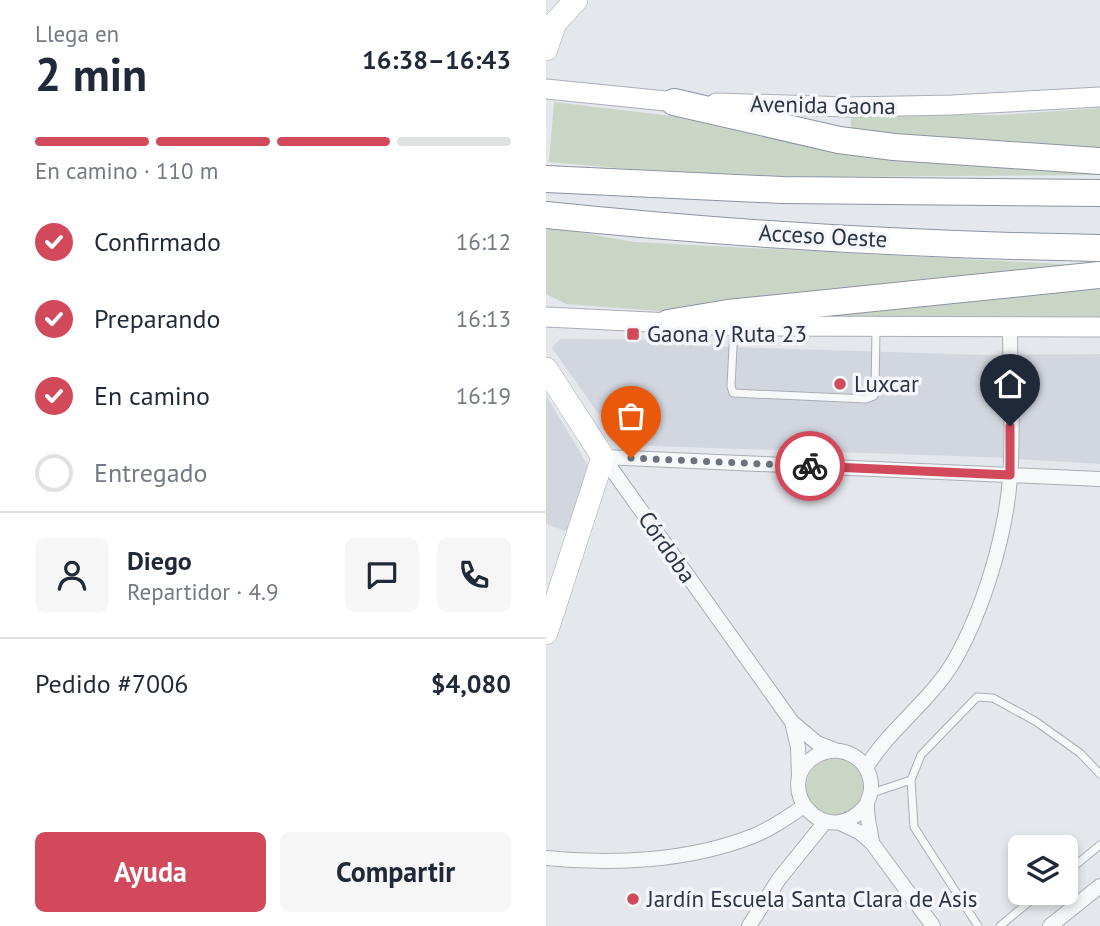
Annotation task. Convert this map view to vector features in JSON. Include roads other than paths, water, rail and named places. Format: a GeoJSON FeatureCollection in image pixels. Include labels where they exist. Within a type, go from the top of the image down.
{"type":"FeatureCollection","features":[{"type":"Feature","properties":{"kind":"highway"},"geometry":{"type":"LineString","coordinates":[[674,102],[839,140],[894,147],[1100,161]]}},
{"type":"Feature","properties":{"kind":"highway","name":"Acceso Oeste"},"geometry":{"type":"LineString","coordinates":[[550,179],[782,190],[1100,193]]}},
{"type":"Feature","properties":{"kind":"highway","name":"Acceso Oeste"},"geometry":{"type":"LineString","coordinates":[[550,215],[803,235],[1100,248]]}},
{"type":"Feature","properties":{"kind":"highway"},"geometry":{"type":"LineString","coordinates":[[668,323],[742,312],[1100,275]]}},
{"type":"Feature","properties":{"kind":"main road"},"geometry":{"type":"LineString","coordinates":[[546,49],[555,23],[576,0]]}},
{"type":"Feature","properties":{"kind":"main road","name":"Córdoba"},"geometry":{"type":"LineString","coordinates":[[546,369],[557,392],[603,457]]}},
{"type":"Feature","properties":{"kind":"main road"},"geometry":{"type":"LineString","coordinates":[[546,633],[603,457]]}},
{"type":"Feature","properties":{"kind":"street","name":"Avenida Gaona"},"geometry":{"type":"LineString","coordinates":[[546,89],[674,102],[850,107],[1100,97]]}},
{"type":"Feature","properties":{"kind":"street"},"geometry":{"type":"LineString","coordinates":[[546,317],[734,326],[1100,327]]}},
{"type":"Feature","properties":{"kind":"street"},"geometry":{"type":"LineString","coordinates":[[862,763],[877,751],[935,688],[953,662],[967,636],[997,552],[1010,475],[1010,327]]}},
{"type":"Feature","properties":{"kind":"street"},"geometry":{"type":"LineString","coordinates":[[603,457],[1100,479]]}},
{"type":"Feature","properties":{"kind":"street","name":"Córdoba"},"geometry":{"type":"LineString","coordinates":[[603,457],[792,722],[817,743],[835,750]]}},
{"type":"Feature","properties":{"kind":"street","name":"Córdoba"},"geometry":{"type":"LineString","coordinates":[[792,722],[798,747],[799,777]]}},
{"type":"Feature","properties":{"kind":"street"},"geometry":{"type":"LineString","coordinates":[[872,843],[869,799],[871,780],[862,763],[847,752],[835,750],[823,752],[813,758],[804,766],[799,777],[798,787],[804,806],[817,818],[859,832],[872,843],[933,926]]}},
{"type":"Feature","properties":{"kind":"street"},"geometry":{"type":"LineString","coordinates":[[749,926],[779,879],[833,822],[850,820],[869,799]]}},
{"type":"Feature","properties":{"kind":"street"},"geometry":{"type":"LineString","coordinates":[[546,859],[611,860],[702,850],[754,835],[804,806]]}},
{"type":"Feature","properties":{"kind":"street"},"geometry":{"type":"LineString","coordinates":[[1050,926],[1100,886]]}},
{"type":"Feature","properties":{"kind":"lane"},"geometry":{"type":"LineString","coordinates":[[734,326],[731,386],[733,393],[866,399],[874,396],[875,392],[877,326]]}},
{"type":"Feature","properties":{"kind":"lane"},"geometry":{"type":"LineString","coordinates":[[978,926],[914,827],[911,780],[921,755],[977,698],[993,698],[1035,721],[1080,753],[1100,774]]}},
{"type":"Feature","properties":{"kind":"lane"},"geometry":{"type":"LineString","coordinates":[[869,799],[911,780]]}},
{"type":"Feature","properties":{"kind":"lane"},"geometry":{"type":"LineString","coordinates":[[1078,863],[1100,845]]}},
{"type":"Feature","properties":{"kind":"lane"},"geometry":{"type":"LineString","coordinates":[[1000,926],[1025,905]]}},
{"type":"Feature","properties":{"kind":"place","name":"Gaona y Ruta 23"},"geometry":{"type":"Point","coordinates":[633,334]}},
{"type":"Feature","properties":{"kind":"place","name":"Luxcar"},"geometry":{"type":"Point","coordinates":[840,384]}},
{"type":"Feature","properties":{"kind":"place","name":"Jardín Escuela Santa Clara de Asis"},"geometry":{"type":"Point","coordinates":[633,899]}}]}
